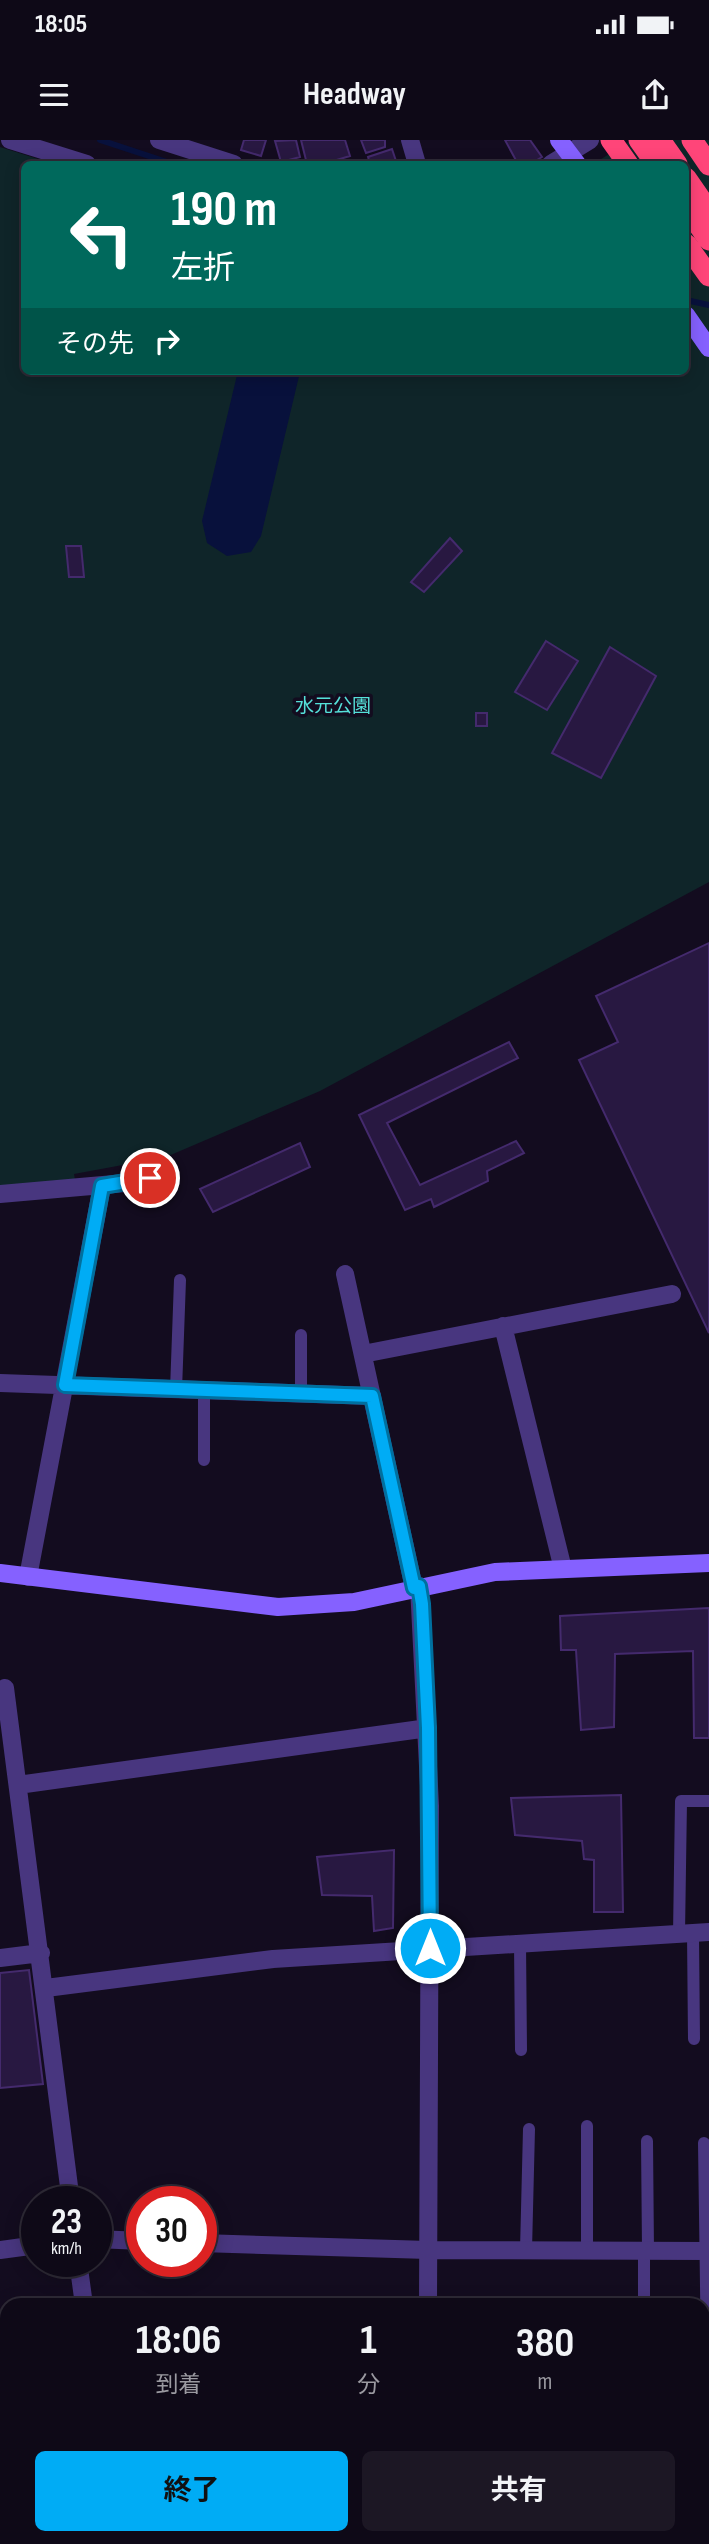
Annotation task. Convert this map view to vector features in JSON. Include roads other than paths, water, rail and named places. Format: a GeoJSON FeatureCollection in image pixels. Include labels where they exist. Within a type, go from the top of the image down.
{"type":"FeatureCollection","features":[{"type":"Feature","properties":{"kind":"highway"},"geometry":{"type":"LineString","coordinates":[[611,140],[626,161]]}},
{"type":"Feature","properties":{"kind":"highway"},"geometry":{"type":"LineString","coordinates":[[639,140],[654,161]]}},
{"type":"Feature","properties":{"kind":"highway"},"geometry":{"type":"LineString","coordinates":[[660,140],[675,161]]}},
{"type":"Feature","properties":{"kind":"highway"},"geometry":{"type":"LineString","coordinates":[[692,140],[709,165]]}},
{"type":"Feature","properties":{"kind":"highway"},"geometry":{"type":"LineString","coordinates":[[689,182],[709,211]]}},
{"type":"Feature","properties":{"kind":"highway"},"geometry":{"type":"LineString","coordinates":[[689,211],[709,240]]}},
{"type":"Feature","properties":{"kind":"highway"},"geometry":{"type":"LineString","coordinates":[[689,248],[709,276]]}},
{"type":"Feature","properties":{"kind":"street"},"geometry":{"type":"LineString","coordinates":[[10,140],[77,161]]}},
{"type":"Feature","properties":{"kind":"street"},"geometry":{"type":"LineString","coordinates":[[159,140],[225,161]]}},
{"type":"Feature","properties":{"kind":"street"},"geometry":{"type":"LineString","coordinates":[[410,140],[416,161]]}},
{"type":"Feature","properties":{"kind":"street"},"geometry":{"type":"LineString","coordinates":[[568,153],[590,140]]}},
{"type":"Feature","properties":{"kind":"street"},"geometry":{"type":"LineString","coordinates":[[698,332],[709,348]]}},
{"type":"Feature","properties":{"kind":"street"},"geometry":{"type":"LineString","coordinates":[[0,1195],[102,1186],[164,1175]]}},
{"type":"Feature","properties":{"kind":"street"},"geometry":{"type":"LineString","coordinates":[[28,1577],[102,1186]]}},
{"type":"Feature","properties":{"kind":"street"},"geometry":{"type":"LineString","coordinates":[[345,1274],[416,1587],[428,1728],[428,2298]]}},
{"type":"Feature","properties":{"kind":"street"},"geometry":{"type":"LineString","coordinates":[[363,1354],[672,1294]]}},
{"type":"Feature","properties":{"kind":"street"},"geometry":{"type":"LineString","coordinates":[[503,1326],[563,1569]]}},
{"type":"Feature","properties":{"kind":"street"},"geometry":{"type":"LineString","coordinates":[[0,1383],[372,1396]]}},
{"type":"Feature","properties":{"kind":"street"},"geometry":{"type":"LineString","coordinates":[[0,1573],[278,1607],[335,1605],[495,1572],[709,1563]]}},
{"type":"Feature","properties":{"kind":"street"},"geometry":{"type":"LineString","coordinates":[[3,1685],[6,1753],[18,1785],[69,2186]]}},
{"type":"Feature","properties":{"kind":"street"},"geometry":{"type":"LineString","coordinates":[[18,1785],[428,1728]]}},
{"type":"Feature","properties":{"kind":"street"},"geometry":{"type":"LineString","coordinates":[[46,1988],[274,1959],[694,1933]]}},
{"type":"Feature","properties":{"kind":"street"},"geometry":{"type":"LineString","coordinates":[[0,1958],[41,1953]]}},
{"type":"Feature","properties":{"kind":"street"},"geometry":{"type":"LineString","coordinates":[[217,2244],[428,2250],[707,2251]]}},
{"type":"Feature","properties":{"kind":"street"},"geometry":{"type":"LineString","coordinates":[[0,2250],[21,2247]]}},
{"type":"Feature","properties":{"kind":"street"},"geometry":{"type":"LineString","coordinates":[[80,2277],[83,2298]]}},
{"type":"Feature","properties":{"kind":"lane"},"geometry":{"type":"LineString","coordinates":[[176,1390],[180,1280]]}},
{"type":"Feature","properties":{"kind":"lane"},"geometry":{"type":"LineString","coordinates":[[301,1335],[301,1394]]}},
{"type":"Feature","properties":{"kind":"lane"},"geometry":{"type":"LineString","coordinates":[[204,1391],[204,1460]]}},
{"type":"Feature","properties":{"kind":"lane"},"geometry":{"type":"LineString","coordinates":[[694,2039],[694,1933],[681,1801],[709,1801]]}},
{"type":"Feature","properties":{"kind":"lane"},"geometry":{"type":"LineString","coordinates":[[520,1943],[522,2050]]}},
{"type":"Feature","properties":{"kind":"lane"},"geometry":{"type":"LineString","coordinates":[[587,2126],[587,2250]]}},
{"type":"Feature","properties":{"kind":"lane"},"geometry":{"type":"LineString","coordinates":[[526,2250],[529,2129]]}},
{"type":"Feature","properties":{"kind":"lane"},"geometry":{"type":"LineString","coordinates":[[644,2298],[647,2141]]}},
{"type":"Feature","properties":{"kind":"lane"},"geometry":{"type":"LineString","coordinates":[[704,2143],[707,2298]]}},
{"type":"Feature","properties":{"kind":"waterway"},"geometry":{"type":"LineString","coordinates":[[100,140],[164,161]]}},
{"type":"Feature","properties":{"kind":"waterway"},"geometry":{"type":"LineString","coordinates":[[689,301],[709,305]]}},
{"type":"Feature","properties":{"kind":"park label","name":"水元公園"},"geometry":{"type":"Point","coordinates":[333,706]}}]}
